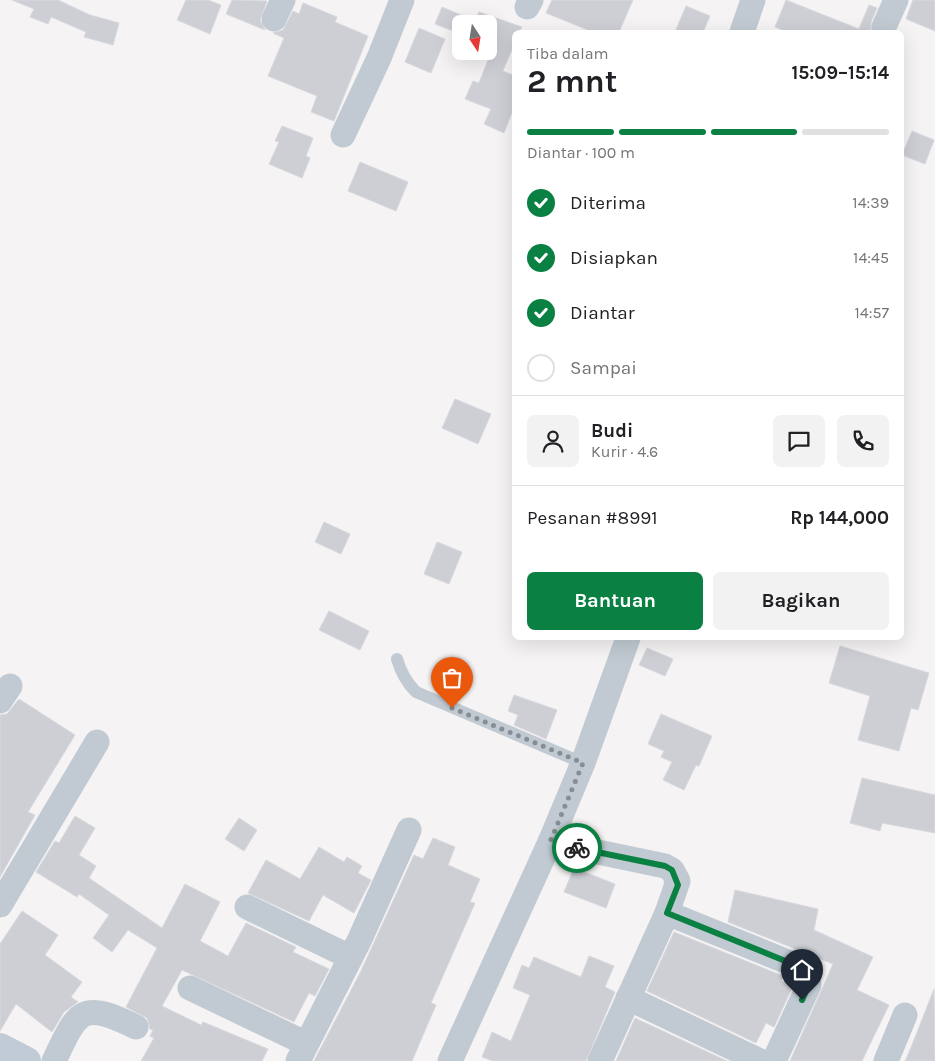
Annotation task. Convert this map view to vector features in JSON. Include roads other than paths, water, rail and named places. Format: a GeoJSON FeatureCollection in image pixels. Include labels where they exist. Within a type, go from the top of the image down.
{"type":"FeatureCollection","features":[{"type":"Feature","properties":{"kind":"street"},"geometry":{"type":"LineString","coordinates":[[343,135],[379,58],[402,0]]}},
{"type":"Feature","properties":{"kind":"street"},"geometry":{"type":"LineString","coordinates":[[743,30],[753,0]]}},
{"type":"Feature","properties":{"kind":"street"},"geometry":{"type":"LineString","coordinates":[[884,27],[896,0]]}},
{"type":"Feature","properties":{"kind":"street"},"geometry":{"type":"LineString","coordinates":[[450,1061],[550,842],[583,763],[627,640]]}},
{"type":"Feature","properties":{"kind":"street"},"geometry":{"type":"LineString","coordinates":[[0,905],[97,742]]}},
{"type":"Feature","properties":{"kind":"street"},"geometry":{"type":"LineString","coordinates":[[190,988],[301,1052],[350,957],[409,830]]}},
{"type":"Feature","properties":{"kind":"street"},"geometry":{"type":"LineString","coordinates":[[550,842],[665,866],[672,870],[678,885],[600,1061]]}},
{"type":"Feature","properties":{"kind":"street"},"geometry":{"type":"LineString","coordinates":[[247,907],[350,957]]}},
{"type":"Feature","properties":{"kind":"street"},"geometry":{"type":"LineString","coordinates":[[667,913],[805,969],[809,984],[774,1061]]}},
{"type":"Feature","properties":{"kind":"street"},"geometry":{"type":"LineString","coordinates":[[628,998],[760,1061]]}},
{"type":"Feature","properties":{"kind":"street"},"geometry":{"type":"LineString","coordinates":[[54,1061],[73,1022],[86,1014],[108,1013],[136,1027]]}},
{"type":"Feature","properties":{"kind":"street"},"geometry":{"type":"LineString","coordinates":[[886,1061],[905,1015]]}},
{"type":"Feature","properties":{"kind":"street"},"geometry":{"type":"LineString","coordinates":[[0,1047],[27,1061]]}},
{"type":"Feature","properties":{"kind":"lane"},"geometry":{"type":"LineString","coordinates":[[397,659],[400,671],[407,684],[416,692],[583,763]]}}]}
